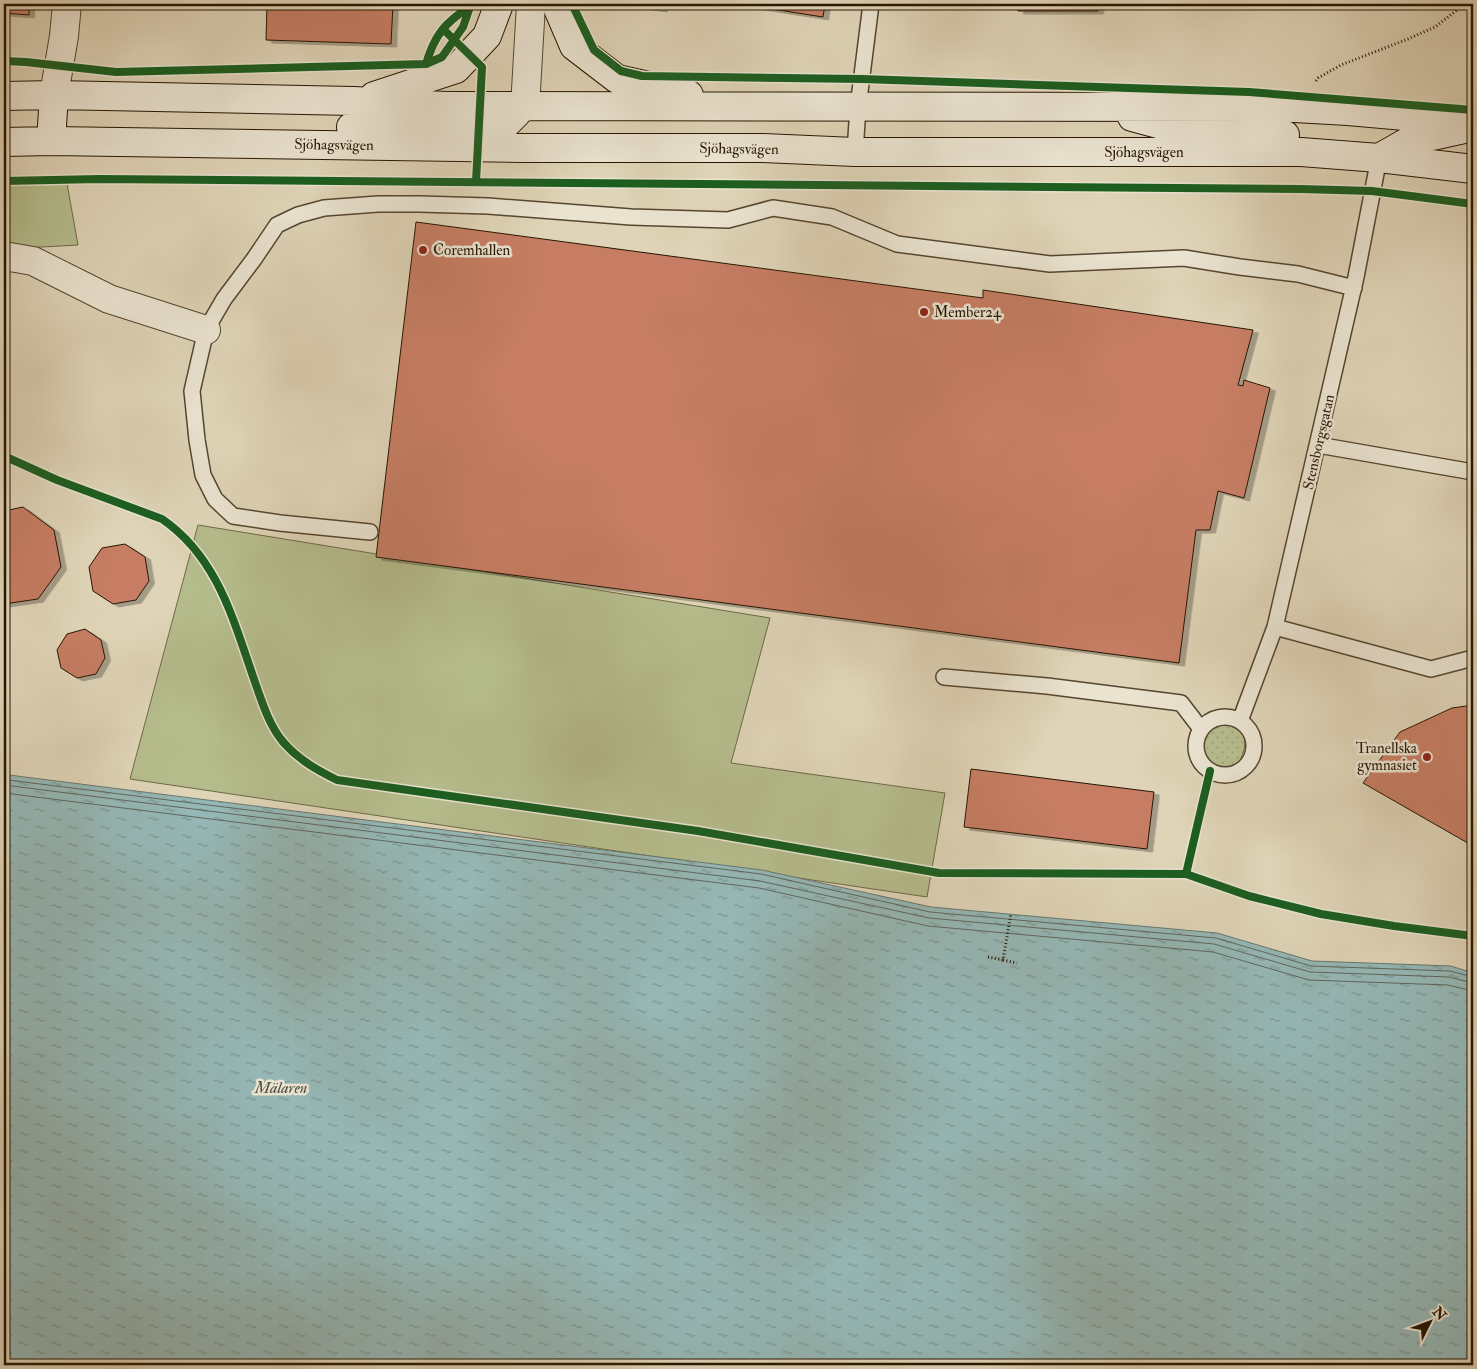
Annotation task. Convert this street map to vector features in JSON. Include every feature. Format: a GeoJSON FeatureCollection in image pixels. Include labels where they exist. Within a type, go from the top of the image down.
{"type":"FeatureCollection","features":[{"type":"Feature","properties":{"kind":"main road"},"geometry":{"type":"LineString","coordinates":[[51,141],[54,95],[64,36],[67,4]]}},
{"type":"Feature","properties":{"kind":"main road"},"geometry":{"type":"LineString","coordinates":[[354,101],[402,88],[456,69],[486,36],[499,4]]}},
{"type":"Feature","properties":{"kind":"main road"},"geometry":{"type":"LineString","coordinates":[[522,148],[531,4]]}},
{"type":"Feature","properties":{"kind":"main road"},"geometry":{"type":"LineString","coordinates":[[556,4],[574,46],[617,79],[737,106]]}},
{"type":"Feature","properties":{"kind":"main road"},"geometry":{"type":"LineString","coordinates":[[4,96],[54,95],[354,101],[445,106],[525,107],[1277,108],[1358,112],[1473,122]]}},
{"type":"Feature","properties":{"kind":"main road"},"geometry":{"type":"LineString","coordinates":[[235,144],[277,128],[505,124],[525,107]]}},
{"type":"Feature","properties":{"kind":"main road"},"geometry":{"type":"LineString","coordinates":[[1090,107],[1184,130],[1300,135],[1343,140],[1379,158],[1408,141],[1473,127]]}},
{"type":"Feature","properties":{"kind":"main road","name":"Sjöhagsvägen"},"geometry":{"type":"LineString","coordinates":[[4,142],[51,141],[522,148],[763,148],[855,152],[1301,152],[1379,158],[1473,169]]}},
{"type":"Feature","properties":{"kind":"main road"},"geometry":{"type":"LineString","coordinates":[[4,256],[33,261],[109,299],[206,330]]}},
{"type":"Feature","properties":{"kind":"lane"},"geometry":{"type":"LineString","coordinates":[[855,152],[858,107],[871,4]]}},
{"type":"Feature","properties":{"kind":"lane","name":"Stensborgsgatan"},"geometry":{"type":"LineString","coordinates":[[1240,720],[1275,627],[1354,288],[1379,158]]}},
{"type":"Feature","properties":{"kind":"lane"},"geometry":{"type":"LineString","coordinates":[[370,532],[280,523],[233,516],[215,498],[203,475],[197,440],[192,391],[206,330],[224,299],[277,225],[298,215],[324,208],[378,204],[488,206],[631,217],[728,220],[773,208],[832,217],[896,244],[1050,264],[1184,258],[1240,268],[1298,274],[1354,288]]}},
{"type":"Feature","properties":{"kind":"lane"},"geometry":{"type":"LineString","coordinates":[[1318,446],[1473,472]]}},
{"type":"Feature","properties":{"kind":"lane"},"geometry":{"type":"LineString","coordinates":[[1275,627],[1432,669],[1473,658]]}},
{"type":"Feature","properties":{"kind":"lane"},"geometry":{"type":"LineString","coordinates":[[944,676],[1047,686],[1180,703],[1201,729]]}},
{"type":"Feature","properties":{"kind":"lane"},"geometry":{"type":"LineString","coordinates":[[1231,717],[1240,720],[1252,734],[1254,743],[1250,761],[1236,773],[1227,775],[1210,771],[1202,765],[1196,747],[1196,738],[1201,729],[1214,718],[1231,717]]}},
{"type":"Feature","properties":{"kind":"path"},"geometry":{"type":"LineString","coordinates":[[1314,84],[1318,78],[1341,65],[1435,27],[1457,10],[1459,4]]}},
{"type":"Feature","properties":{"kind":"path"},"geometry":{"type":"LineString","coordinates":[[1003,960],[1011,913]]}},
{"type":"Feature","properties":{"kind":"path"},"geometry":{"type":"LineString","coordinates":[[988,957],[1017,962]]}},
{"type":"Feature","properties":{"kind":"green space"},"geometry":{"type":"Polygon","coordinates":[[[66,178],[78,245],[4,249],[4,180],[66,178]]]}},
{"type":"Feature","properties":{"kind":"green space"},"geometry":{"type":"Polygon","coordinates":[[[198,525],[770,618],[731,763],[945,793],[927,897],[130,779],[198,525]]]}},
{"type":"Feature","properties":{"kind":"green space"},"geometry":{"type":"Polygon","coordinates":[[[1219,721],[1235,727],[1244,735],[1244,747],[1239,764],[1227,768],[1217,767],[1209,762],[1205,754],[1205,736],[1210,727],[1219,721]]]}},
{"type":"Feature","properties":{"kind":"water","name":"Mälaren"},"geometry":{"type":"Polygon","coordinates":[[[4,770],[9,775],[762,870],[931,907],[1217,933],[1312,961],[1451,966],[1473,973],[1473,1365],[4,1365],[4,770]]]}},
{"type":"Feature","properties":{"kind":"building"},"geometry":{"type":"Polygon","coordinates":[[[4,4],[29,4],[29,15],[4,13],[4,4]]]}},
{"type":"Feature","properties":{"kind":"building"},"geometry":{"type":"Polygon","coordinates":[[[267,4],[393,4],[391,44],[266,40],[267,4]]]}},
{"type":"Feature","properties":{"kind":"building"},"geometry":{"type":"Polygon","coordinates":[[[626,4],[663,4],[662,9],[626,4]]]}},
{"type":"Feature","properties":{"kind":"building"},"geometry":{"type":"Polygon","coordinates":[[[740,4],[825,4],[823,17],[740,4]]]}},
{"type":"Feature","properties":{"kind":"building"},"geometry":{"type":"Polygon","coordinates":[[[1018,4],[1098,4],[1098,11],[1018,11],[1018,4]]]}},
{"type":"Feature","properties":{"kind":"building"},"geometry":{"type":"Polygon","coordinates":[[[416,222],[983,298],[983,290],[1253,330],[1238,385],[1243,386],[1244,380],[1270,388],[1244,498],[1218,491],[1210,530],[1196,530],[1179,663],[376,557],[416,222]]]}},
{"type":"Feature","properties":{"kind":"building"},"geometry":{"type":"Polygon","coordinates":[[[23,507],[54,530],[61,567],[38,599],[4,604],[4,511],[23,507]]]}},
{"type":"Feature","properties":{"kind":"building"},"geometry":{"type":"Polygon","coordinates":[[[125,544],[145,557],[149,581],[136,600],[113,604],[93,591],[89,567],[102,548],[125,544]]]}},
{"type":"Feature","properties":{"kind":"building"},"geometry":{"type":"Polygon","coordinates":[[[85,629],[101,640],[105,658],[96,674],[77,678],[61,668],[57,650],[67,634],[85,629]]]}},
{"type":"Feature","properties":{"kind":"building","name":"Tranellska gymnasiet"},"geometry":{"type":"Polygon","coordinates":[[[1473,705],[1473,846],[1363,783],[1400,732],[1452,708],[1473,705]]]}},
{"type":"Feature","properties":{"kind":"building"},"geometry":{"type":"Polygon","coordinates":[[[971,769],[1154,792],[1147,849],[964,827],[971,769]]]}},
{"type":"Feature","properties":{"kind":"cycle path"},"geometry":{"type":"LineString","coordinates":[[4,61],[116,72],[426,64],[442,57],[463,27],[471,4]]}},
{"type":"Feature","properties":{"kind":"cycle path"},"geometry":{"type":"LineString","coordinates":[[572,4],[594,50],[621,71],[642,76],[862,79],[1249,92],[1473,110]]}},
{"type":"Feature","properties":{"kind":"cycle path"},"geometry":{"type":"LineString","coordinates":[[426,64],[436,38],[452,19],[468,8]]}},
{"type":"Feature","properties":{"kind":"cycle path"},"geometry":{"type":"LineString","coordinates":[[443,29],[482,67],[476,182]]}},
{"type":"Feature","properties":{"kind":"cycle path"},"geometry":{"type":"LineString","coordinates":[[4,181],[99,179],[1301,189],[1372,191],[1473,204]]}},
{"type":"Feature","properties":{"kind":"cycle path"},"geometry":{"type":"LineString","coordinates":[[4,456],[57,480],[162,519],[182,535],[198,553],[222,593],[232,616],[264,708],[275,730],[284,743],[302,760],[337,780],[698,831],[939,873],[1186,874],[1249,896],[1321,914],[1473,936]]}},
{"type":"Feature","properties":{"kind":"cycle path"},"geometry":{"type":"LineString","coordinates":[[1186,874],[1210,771]]}},
{"type":"Feature","properties":{"kind":"place","name":"Coremhallen"},"geometry":{"type":"Point","coordinates":[423,250]}},
{"type":"Feature","properties":{"kind":"place","name":"Member24"},"geometry":{"type":"Point","coordinates":[924,312]}},
{"type":"Feature","properties":{"kind":"place","name":"Tranellska gymnasiet"},"geometry":{"type":"Point","coordinates":[1427,757]}}]}
